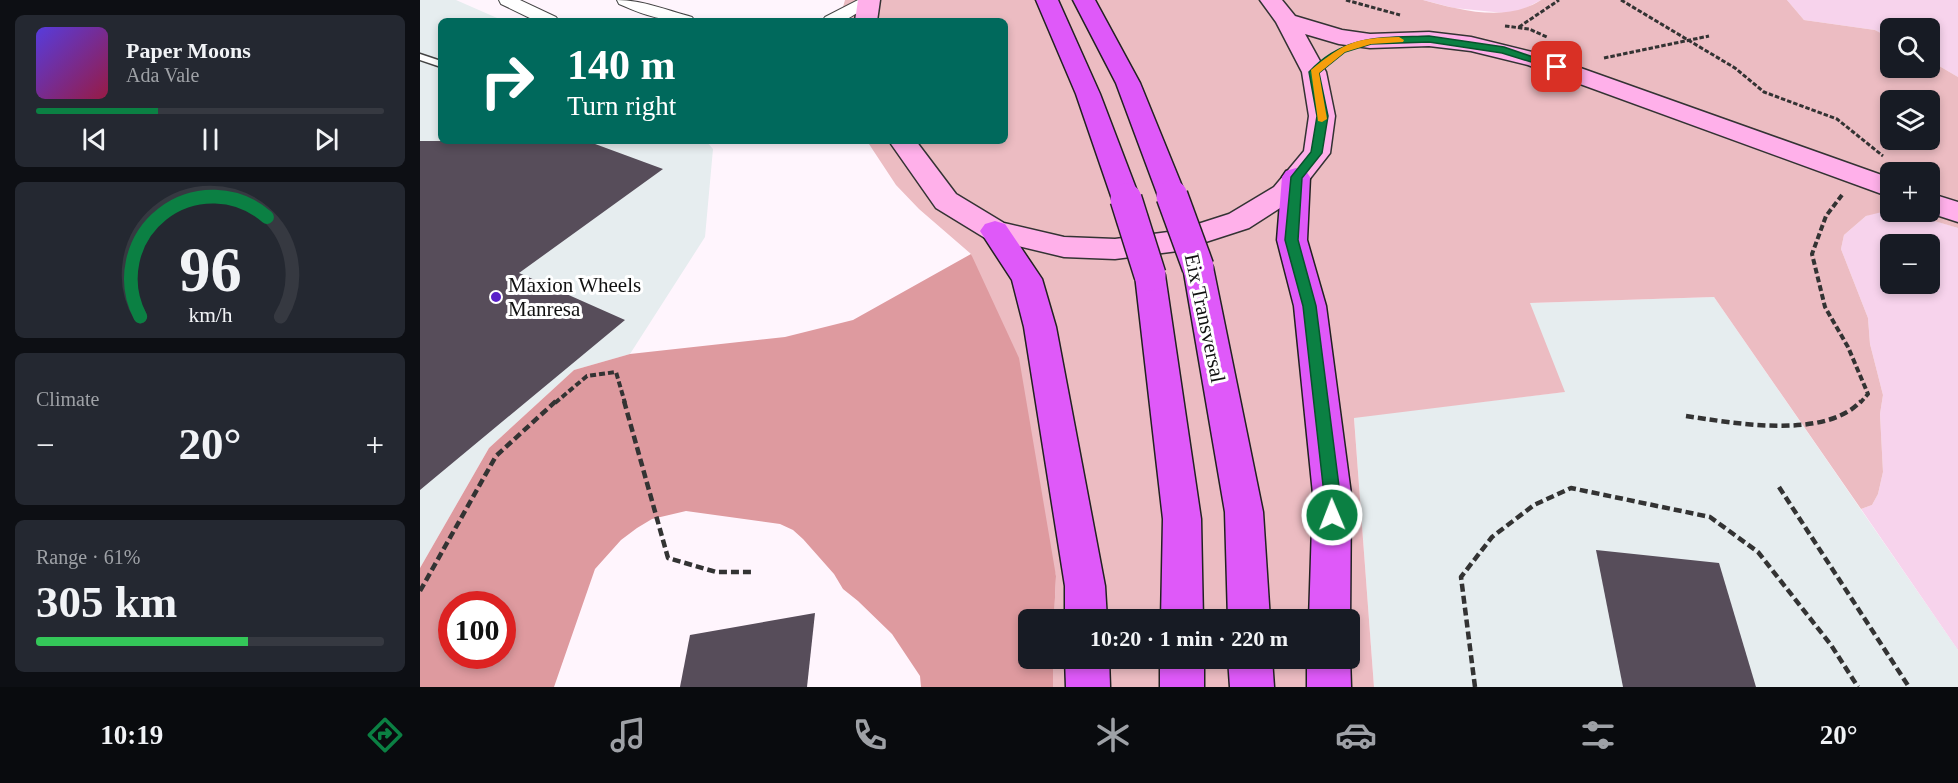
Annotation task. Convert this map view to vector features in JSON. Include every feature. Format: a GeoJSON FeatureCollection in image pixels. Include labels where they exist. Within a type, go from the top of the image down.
{"type":"FeatureCollection","features":[{"type":"Feature","properties":{"kind":"highway"},"geometry":{"type":"LineString","coordinates":[[1047,0],[1088,94],[1126,199],[1150,275],[1182,519],[1182,609]]}},
{"type":"Feature","properties":{"kind":"highway","name":"Eix Transversal"},"geometry":{"type":"LineString","coordinates":[[1084,0],[1128,83],[1198,267],[1244,512],[1248,609]]}},
{"type":"Feature","properties":{"kind":"highway"},"geometry":{"type":"LineString","coordinates":[[1296,177],[1292,240],[1310,306],[1332,494],[1330,609]]}},
{"type":"Feature","properties":{"kind":"highway"},"geometry":{"type":"LineString","coordinates":[[995,231],[1027,279],[1040,327],[1085,586],[1086,609]]}},
{"type":"Feature","properties":{"kind":"highway"},"geometry":{"type":"LineString","coordinates":[[1087,669],[1088,687]]}},
{"type":"Feature","properties":{"kind":"highway"},"geometry":{"type":"LineString","coordinates":[[1182,669],[1182,687]]}},
{"type":"Feature","properties":{"kind":"highway"},"geometry":{"type":"LineString","coordinates":[[1251,669],[1252,687]]}},
{"type":"Feature","properties":{"kind":"highway"},"geometry":{"type":"LineString","coordinates":[[1329,669],[1329,687]]}},
{"type":"Feature","properties":{"kind":"street"},"geometry":{"type":"LineString","coordinates":[[507,0],[544,18]]}},
{"type":"Feature","properties":{"kind":"street"},"geometry":{"type":"LineString","coordinates":[[625,0],[652,12],[675,18]]}},
{"type":"Feature","properties":{"kind":"street"},"geometry":{"type":"LineString","coordinates":[[904,144],[946,201],[995,231],[1074,247],[1115,249],[1178,241],[1239,221],[1284,193],[1317,153],[1322,116],[1314,72],[1287,21],[1271,0]]}},
{"type":"Feature","properties":{"kind":"street"},"geometry":{"type":"LineString","coordinates":[[839,18],[868,7]]}},
{"type":"Feature","properties":{"kind":"street"},"geometry":{"type":"LineString","coordinates":[[1287,21],[1339,37],[1370,41],[1429,39],[1504,50],[1546,63],[1880,184]]}},
{"type":"Feature","properties":{"kind":"street"},"geometry":{"type":"LineString","coordinates":[[1314,72],[1342,50],[1370,41]]}},
{"type":"Feature","properties":{"kind":"street"},"geometry":{"type":"LineString","coordinates":[[1940,206],[1958,212]]}},
{"type":"Feature","properties":{"kind":"lane"},"geometry":{"type":"LineString","coordinates":[[420,57],[438,63]]}},
{"type":"Feature","properties":{"kind":"path"},"geometry":{"type":"LineString","coordinates":[[1518,28],[1559,0]]}},
{"type":"Feature","properties":{"kind":"path"},"geometry":{"type":"LineString","coordinates":[[1621,0],[1735,68],[1764,92],[1837,119],[1891,161]]}},
{"type":"Feature","properties":{"kind":"path"},"geometry":{"type":"LineString","coordinates":[[1686,416],[1761,427],[1809,424],[1852,411],[1868,394],[1848,346],[1825,307],[1812,254],[1826,216],[1844,193],[1864,178]]}},
{"type":"Feature","properties":{"kind":"path"},"geometry":{"type":"LineString","coordinates":[[420,591],[496,456],[587,376],[616,372],[668,558],[716,572],[751,572]]}},
{"type":"Feature","properties":{"kind":"path"},"geometry":{"type":"LineString","coordinates":[[1779,487],[1909,687]]}},
{"type":"Feature","properties":{"kind":"path"},"geometry":{"type":"LineString","coordinates":[[1475,687],[1461,576],[1492,537],[1534,506],[1571,488],[1710,517],[1758,552],[1831,645],[1858,687]]}},
{"type":"Feature","properties":{"kind":"shaded area","name":"Maxion Wheels Manresa"},"geometry":{"type":"Polygon","coordinates":[[[420,0],[456,0],[497,18],[438,18],[438,144],[709,144],[713,149],[705,237],[630,354],[574,370],[489,448],[420,568],[420,0]]]}},
{"type":"Feature","properties":{"kind":"shaded area"},"geometry":{"type":"Polygon","coordinates":[[[845,0],[1423,0],[1467,10],[1498,13],[1527,7],[1541,0],[1787,0],[1804,20],[1875,30],[1880,33],[1880,78],[1940,78],[1940,66],[1958,77],[1958,228],[1938,222],[1940,222],[1940,162],[1880,162],[1880,212],[1866,216],[1844,235],[1841,249],[1868,318],[1870,344],[1883,395],[1880,414],[1883,472],[1878,494],[1872,505],[1861,509],[1714,297],[1530,303],[1565,392],[1354,418],[1374,687],[1053,687],[1053,669],[1360,669],[1360,609],[1054,609],[1056,576],[971,254],[919,209],[896,185],[869,144],[1008,144],[1008,18],[840,18],[845,0]]]}},
{"type":"Feature","properties":{"kind":"shaded area"},"geometry":{"type":"Polygon","coordinates":[[[1423,0],[1541,0],[1520,11],[1504,13],[1454,8],[1423,0]]]}},
{"type":"Feature","properties":{"kind":"shaded area"},"geometry":{"type":"Polygon","coordinates":[[[1787,0],[1958,0],[1958,77],[1940,66],[1940,18],[1880,18],[1880,33],[1875,30],[1804,20],[1787,0]]]}},
{"type":"Feature","properties":{"kind":"shaded area"},"geometry":{"type":"Polygon","coordinates":[[[1880,211],[1880,222],[1938,222],[1958,228],[1958,650],[1861,509],[1872,505],[1878,494],[1883,472],[1880,414],[1883,395],[1870,344],[1868,318],[1841,249],[1844,235],[1866,216],[1880,211]]]}},
{"type":"Feature","properties":{"kind":"shaded area"},"geometry":{"type":"Polygon","coordinates":[[[971,254],[1019,358],[1056,576],[1054,609],[1018,609],[1018,669],[1053,669],[1053,687],[921,687],[920,676],[892,634],[843,589],[834,574],[793,530],[780,524],[686,511],[652,519],[637,528],[621,540],[595,569],[554,687],[420,687],[420,568],[489,448],[574,370],[630,354],[785,337],[853,320],[971,254]]]}},
{"type":"Feature","properties":{"kind":"shaded area"},"geometry":{"type":"Polygon","coordinates":[[[1714,297],[1958,650],[1958,687],[1374,687],[1354,417],[1564,392],[1529,303],[1714,297]]]}},
{"type":"Feature","properties":{"kind":"building","name":"Maxion Wheels Manresa"},"geometry":{"type":"Polygon","coordinates":[[[420,141],[438,141],[438,144],[595,144],[663,169],[519,273],[625,320],[420,490],[420,141]]]}},
{"type":"Feature","properties":{"kind":"building"},"geometry":{"type":"Polygon","coordinates":[[[1596,550],[1719,563],[1756,687],[1623,687],[1596,550]]]}},
{"type":"Feature","properties":{"kind":"building"},"geometry":{"type":"Polygon","coordinates":[[[815,613],[807,687],[680,687],[690,635],[815,613]]]}},
{"type":"Feature","properties":{"kind":"slow traffic"},"geometry":{"type":"LineString","coordinates":[[1322,119],[1314,72],[1342,50],[1370,41],[1399,40]]}},
{"type":"Feature","properties":{"kind":"place","name":"Maxion Wheels Manresa"},"geometry":{"type":"Point","coordinates":[496,297]}},
{"type":"Feature","properties":{"kind":"route"},"geometry":{"type":"LineString","coordinates":[[1332,515],[1332,494],[1310,306],[1292,240],[1296,177],[1317,153],[1322,116],[1314,72],[1342,50],[1370,41],[1429,39],[1504,50],[1557,67]]}}]}
